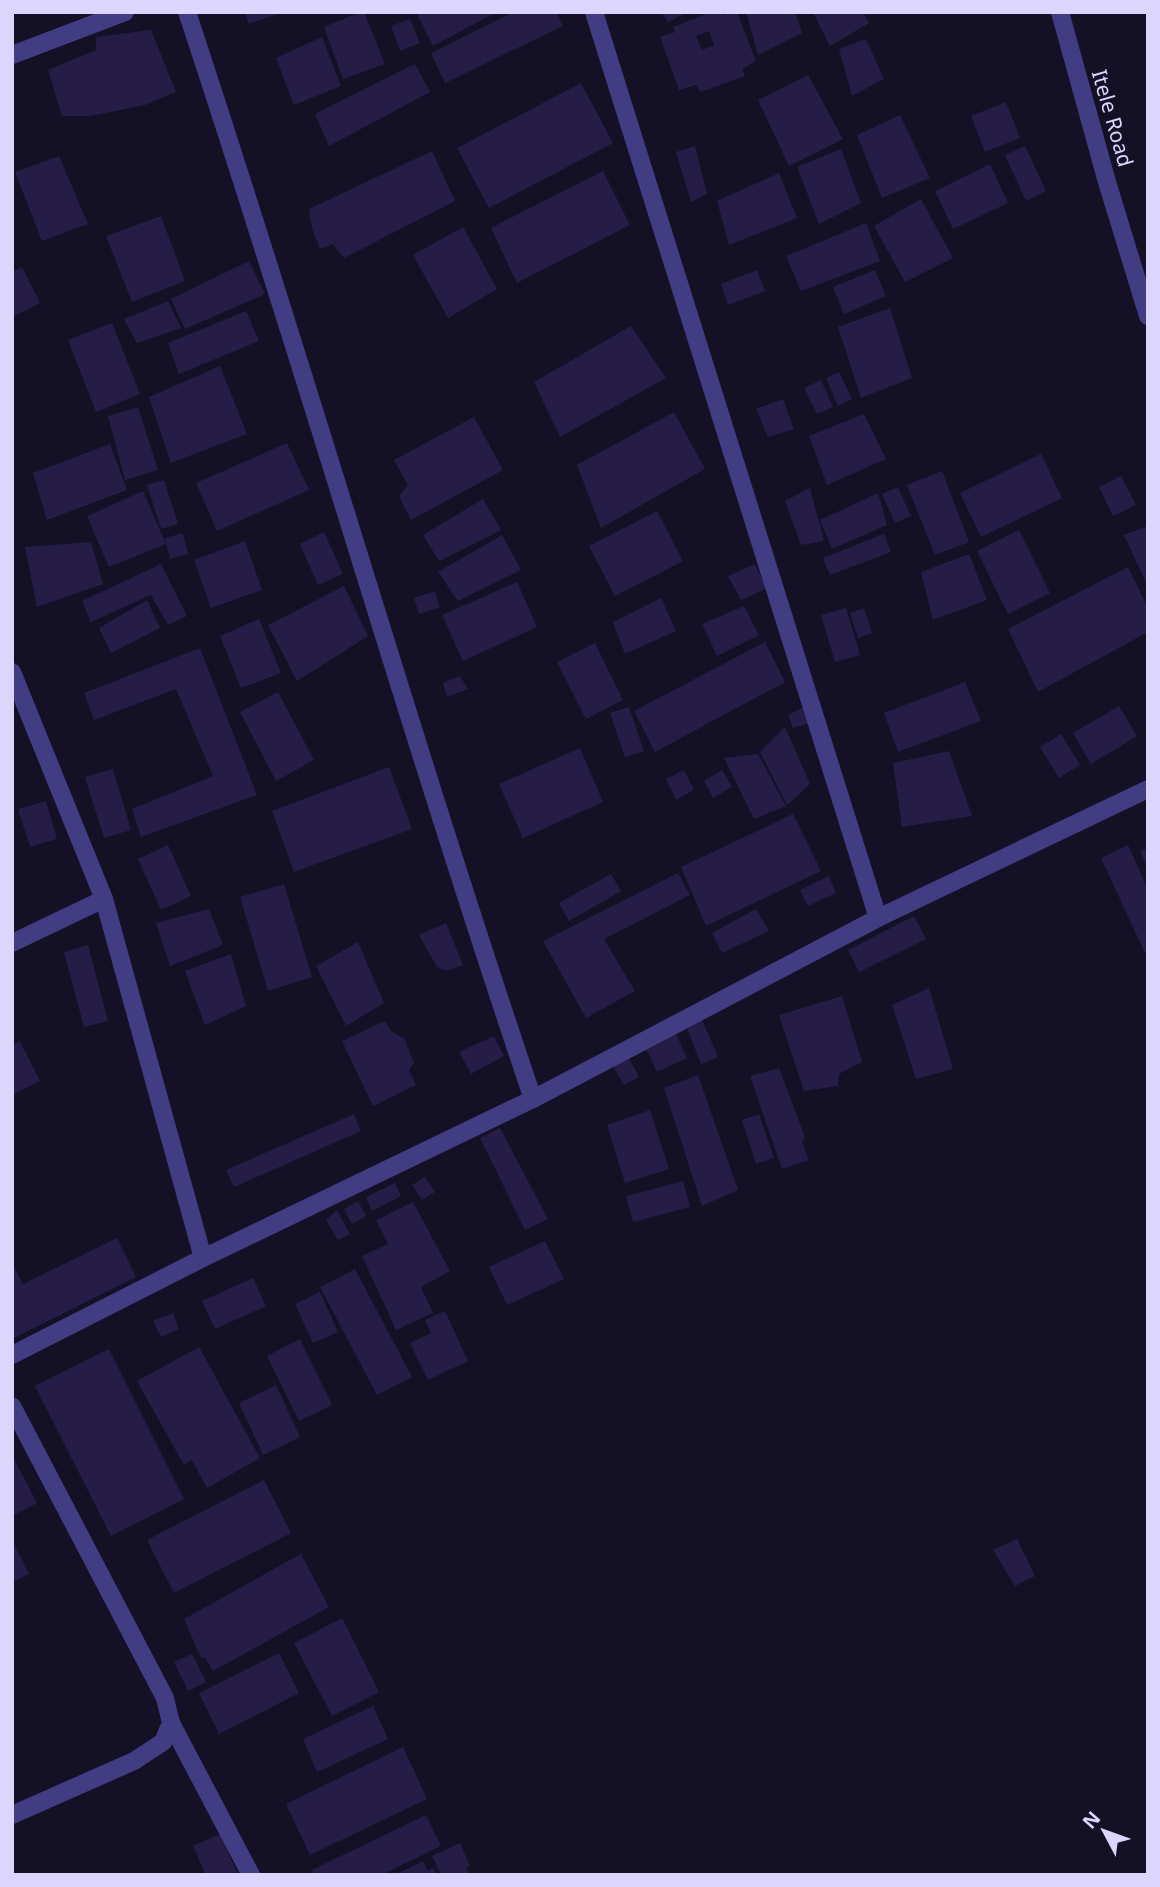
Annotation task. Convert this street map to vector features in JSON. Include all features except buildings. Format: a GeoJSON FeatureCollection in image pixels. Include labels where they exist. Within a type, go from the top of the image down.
{"type":"FeatureCollection","features":[{"type":"Feature","properties":{"kind":"street"},"geometry":{"type":"LineString","coordinates":[[12,55],[125,12]]}},
{"type":"Feature","properties":{"kind":"street"},"geometry":{"type":"LineString","coordinates":[[187,12],[244,183],[471,918],[533,1099]]}},
{"type":"Feature","properties":{"kind":"street"},"geometry":{"type":"LineString","coordinates":[[594,12],[878,918]]}},
{"type":"Feature","properties":{"kind":"street","name":"Itele Road"},"geometry":{"type":"LineString","coordinates":[[1060,12],[1107,182],[1148,316]]}},
{"type":"Feature","properties":{"kind":"street"},"geometry":{"type":"LineString","coordinates":[[12,672],[104,898],[203,1258]]}},
{"type":"Feature","properties":{"kind":"street"},"geometry":{"type":"LineString","coordinates":[[12,1355],[203,1258],[533,1099],[878,918],[1148,789]]}},
{"type":"Feature","properties":{"kind":"street"},"geometry":{"type":"LineString","coordinates":[[12,943],[104,898]]}},
{"type":"Feature","properties":{"kind":"street"},"geometry":{"type":"LineString","coordinates":[[12,1406],[165,1698],[171,1723],[251,1875]]}},
{"type":"Feature","properties":{"kind":"street"},"geometry":{"type":"LineString","coordinates":[[12,1815],[134,1761],[163,1742],[171,1723]]}}]}
